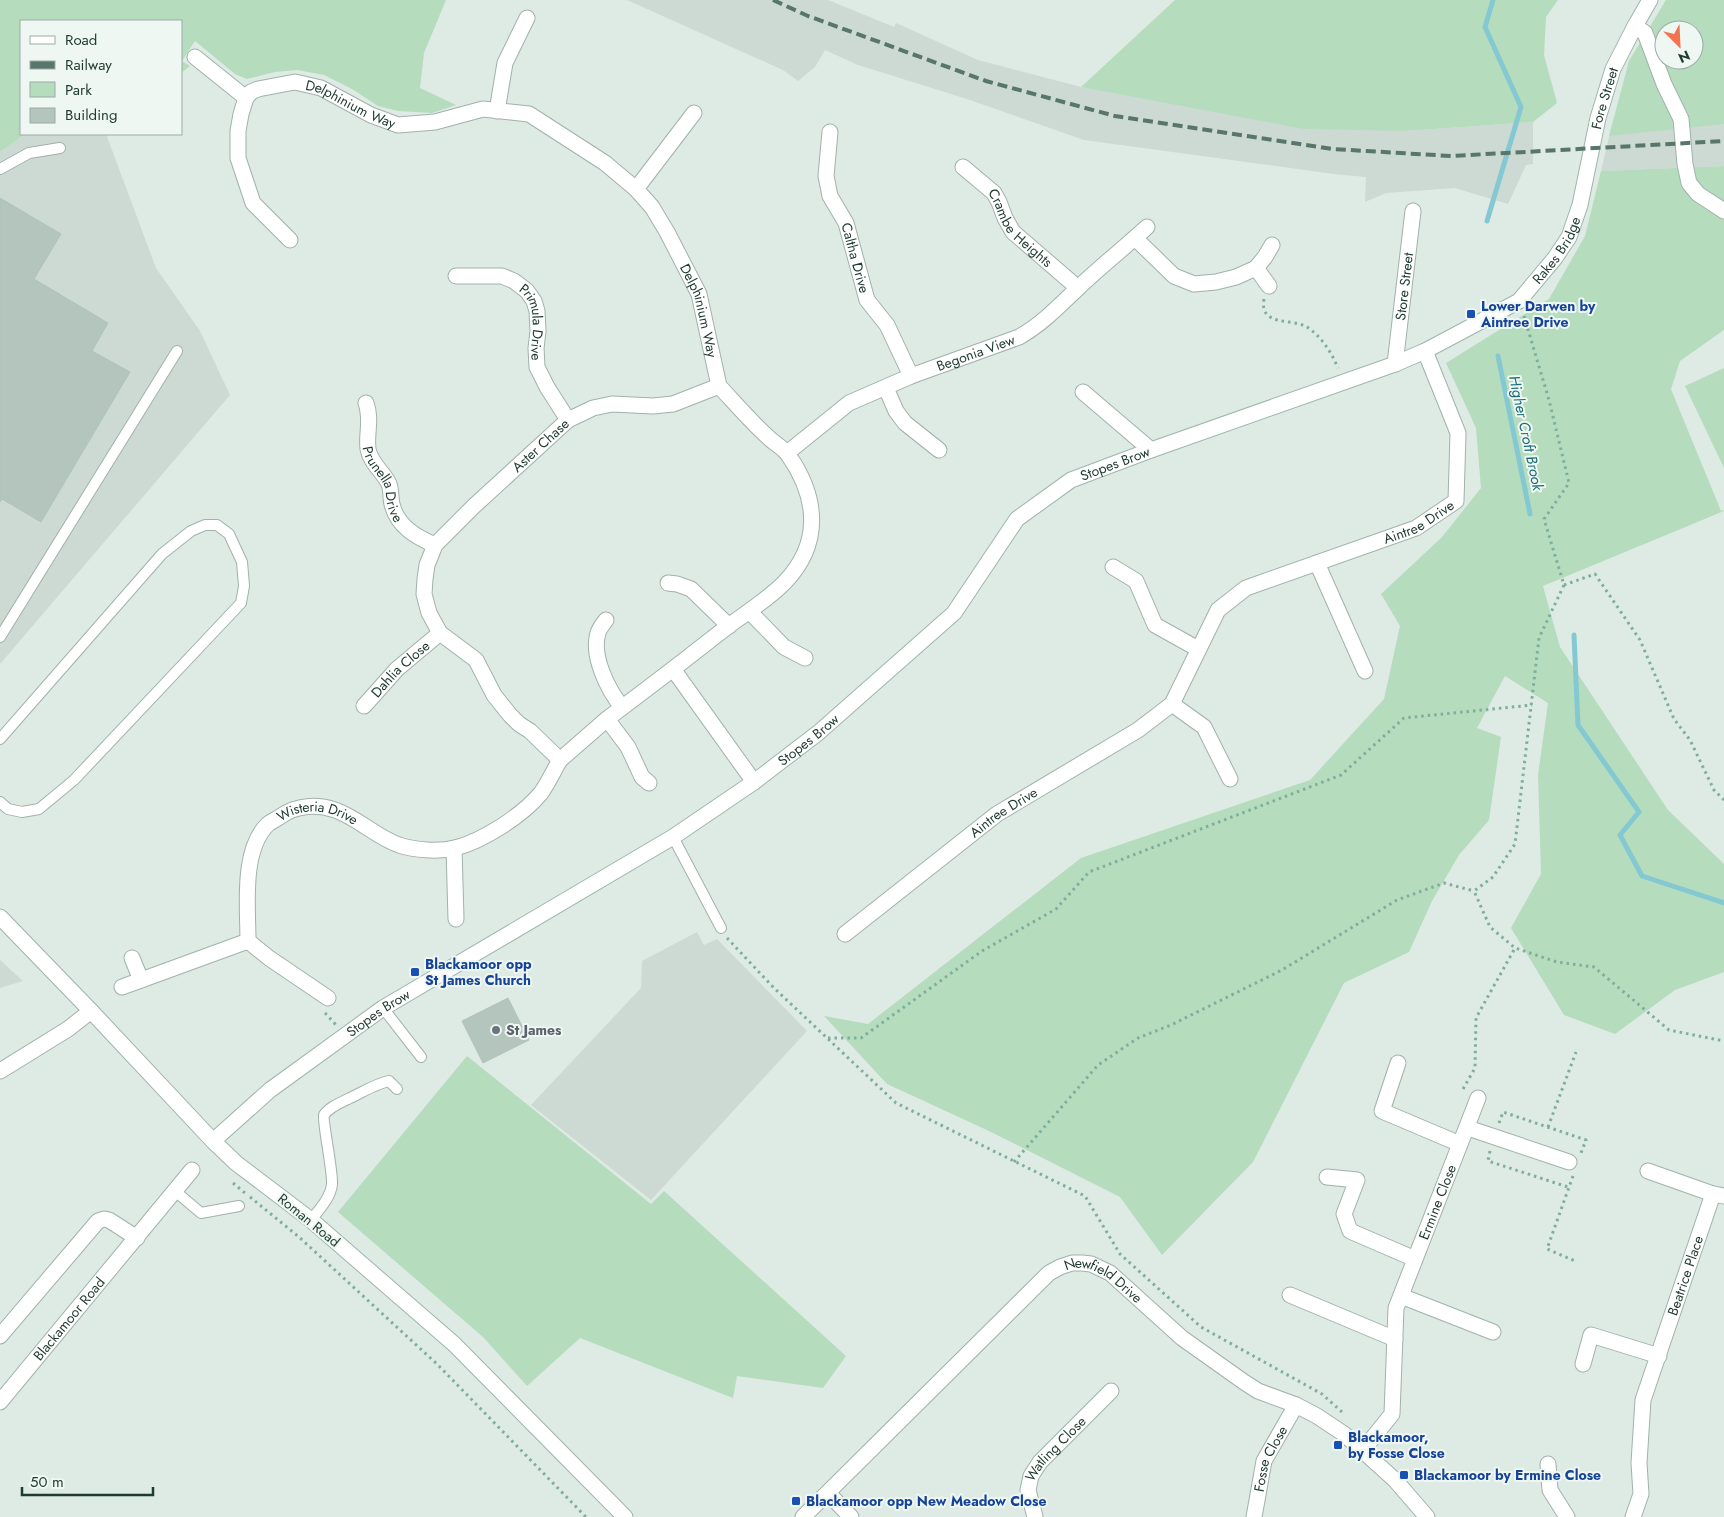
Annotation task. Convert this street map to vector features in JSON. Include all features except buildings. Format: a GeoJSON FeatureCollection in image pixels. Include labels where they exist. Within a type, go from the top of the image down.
{"type":"FeatureCollection","features":[{"type":"Feature","properties":{"kind":"street","name":"Fore Street"},"geometry":{"type":"LineString","coordinates":[[1580,205],[1598,118],[1613,69],[1650,0]]}},
{"type":"Feature","properties":{"kind":"street"},"geometry":{"type":"LineString","coordinates":[[497,111],[505,63],[527,18]]}},
{"type":"Feature","properties":{"kind":"street"},"geometry":{"type":"LineString","coordinates":[[1635,26],[1645,33],[1664,84],[1681,119],[1685,164],[1689,183],[1698,194],[1724,211]]}},
{"type":"Feature","properties":{"kind":"street"},"geometry":{"type":"LineString","coordinates":[[195,57],[246,98],[238,131],[238,158],[253,203],[290,240]]}},
{"type":"Feature","properties":{"kind":"street","name":"Delphinium Way"},"geometry":{"type":"LineString","coordinates":[[246,98],[251,92],[258,89],[295,82],[321,88],[371,115],[398,125],[435,122],[483,109],[529,114],[605,163],[636,189],[652,207],[699,294],[719,386]]}},
{"type":"Feature","properties":{"kind":"street"},"geometry":{"type":"LineString","coordinates":[[636,189],[694,113]]}},
{"type":"Feature","properties":{"kind":"street","name":"Caltha Drive"},"geometry":{"type":"LineString","coordinates":[[830,132],[826,176],[830,196],[846,223],[867,300],[887,325],[911,376]]}},
{"type":"Feature","properties":{"kind":"street","name":"Crambe Heights"},"geometry":{"type":"LineString","coordinates":[[963,167],[994,192],[1004,218],[1012,232],[1078,288]]}},
{"type":"Feature","properties":{"kind":"street","name":"Rakes Bridge"},"geometry":{"type":"LineString","coordinates":[[1395,364],[1425,351],[1519,301],[1554,258],[1568,237],[1580,205]]}},
{"type":"Feature","properties":{"kind":"street","name":"Store Street"},"geometry":{"type":"LineString","coordinates":[[1395,364],[1413,211]]}},
{"type":"Feature","properties":{"kind":"street","name":"Begonia View"},"geometry":{"type":"LineString","coordinates":[[787,453],[849,404],[911,376],[1019,337],[1034,329],[1147,227]]}},
{"type":"Feature","properties":{"kind":"street"},"geometry":{"type":"LineString","coordinates":[[1134,238],[1174,276],[1194,284],[1216,282],[1236,277],[1256,268],[1272,245]]}},
{"type":"Feature","properties":{"kind":"street"},"geometry":{"type":"LineString","coordinates":[[1256,268],[1269,286]]}},
{"type":"Feature","properties":{"kind":"street","name":"Primula Drive"},"geometry":{"type":"LineString","coordinates":[[456,276],[502,276],[514,281],[527,291],[534,301],[537,311],[538,331],[536,348],[538,367],[547,387],[568,420]]}},
{"type":"Feature","properties":{"kind":"street","name":"Aintree Drive"},"geometry":{"type":"LineString","coordinates":[[844,934],[998,814],[1138,730],[1172,704],[1218,610],[1246,588],[1416,528],[1456,501],[1458,433],[1425,351]]}},
{"type":"Feature","properties":{"kind":"street","name":"Stopes Brow"},"geometry":{"type":"LineString","coordinates":[[213,1141],[270,1090],[383,1008],[673,837],[754,782],[818,733],[954,613],[1017,519],[1071,480],[1395,364]]}},
{"type":"Feature","properties":{"kind":"street"},"geometry":{"type":"LineString","coordinates":[[560,760],[607,719],[750,612],[784,584],[806,549],[810,535],[812,509],[804,480],[787,453],[769,438],[719,386]]}},
{"type":"Feature","properties":{"kind":"street","name":"Aster Chase"},"geometry":{"type":"LineString","coordinates":[[560,760],[510,715],[494,695],[476,660],[440,633],[429,613],[424,594],[428,565],[435,545],[474,506],[568,420],[593,408],[612,404],[653,406],[673,404],[719,386]]}},
{"type":"Feature","properties":{"kind":"street"},"geometry":{"type":"LineString","coordinates":[[886,388],[896,411],[905,423],[939,450]]}},
{"type":"Feature","properties":{"kind":"street"},"geometry":{"type":"LineString","coordinates":[[1083,392],[1151,450]]}},
{"type":"Feature","properties":{"kind":"street","name":"Prunella Drive"},"geometry":{"type":"LineString","coordinates":[[366,403],[370,418],[368,450],[375,464],[388,481],[393,509],[402,524],[417,537],[435,545]]}},
{"type":"Feature","properties":{"kind":"street"},"geometry":{"type":"LineString","coordinates":[[1317,562],[1365,670]]}},
{"type":"Feature","properties":{"kind":"street"},"geometry":{"type":"LineString","coordinates":[[1113,567],[1136,581],[1155,624],[1198,649]]}},
{"type":"Feature","properties":{"kind":"street"},"geometry":{"type":"LineString","coordinates":[[668,583],[691,589],[729,626]]}},
{"type":"Feature","properties":{"kind":"street"},"geometry":{"type":"LineString","coordinates":[[750,612],[784,647],[805,658]]}},
{"type":"Feature","properties":{"kind":"street"},"geometry":{"type":"LineString","coordinates":[[606,620],[598,632],[596,646],[606,683],[611,694],[622,708]]}},
{"type":"Feature","properties":{"kind":"street","name":"Dahlia Close"},"geometry":{"type":"LineString","coordinates":[[364,706],[397,670],[440,633]]}},
{"type":"Feature","properties":{"kind":"street"},"geometry":{"type":"LineString","coordinates":[[673,668],[754,782]]}},
{"type":"Feature","properties":{"kind":"street"},"geometry":{"type":"LineString","coordinates":[[1172,704],[1204,727],[1230,779]]}},
{"type":"Feature","properties":{"kind":"street"},"geometry":{"type":"LineString","coordinates":[[607,719],[628,747],[642,777],[649,783]]}},
{"type":"Feature","properties":{"kind":"street","name":"Wisteria Drive"},"geometry":{"type":"LineString","coordinates":[[248,941],[250,860],[258,838],[268,824],[287,812],[303,807],[322,806],[348,816],[398,845],[426,850],[454,848],[478,839],[521,813],[541,792],[560,760]]}},
{"type":"Feature","properties":{"kind":"street"},"geometry":{"type":"LineString","coordinates":[[454,848],[456,919]]}},
{"type":"Feature","properties":{"kind":"street","name":"Roman Road"},"geometry":{"type":"LineString","coordinates":[[0,917],[236,1164],[312,1220],[454,1344],[624,1517]]}},
{"type":"Feature","properties":{"kind":"street"},"geometry":{"type":"LineString","coordinates":[[122,987],[248,941],[269,958],[328,998]]}},
{"type":"Feature","properties":{"kind":"street"},"geometry":{"type":"LineString","coordinates":[[132,958],[141,980]]}},
{"type":"Feature","properties":{"kind":"street"},"geometry":{"type":"LineString","coordinates":[[0,1071],[68,1029],[91,1011]]}},
{"type":"Feature","properties":{"kind":"street"},"geometry":{"type":"LineString","coordinates":[[1398,1063],[1382,1111],[1460,1144]]}},
{"type":"Feature","properties":{"kind":"street","name":"Ermine Close"},"geometry":{"type":"LineString","coordinates":[[1363,1450],[1392,1414],[1396,1308],[1468,1128],[1478,1098]]}},
{"type":"Feature","properties":{"kind":"street"},"geometry":{"type":"LineString","coordinates":[[1468,1128],[1570,1162]]}},
{"type":"Feature","properties":{"kind":"street","name":"Blackamoor Road"},"geometry":{"type":"LineString","coordinates":[[0,1402],[192,1170]]}},
{"type":"Feature","properties":{"kind":"street","name":"Beatrice Place"},"geometry":{"type":"LineString","coordinates":[[1633,1517],[1641,1494],[1639,1463],[1643,1400],[1719,1195],[1648,1171]]}},
{"type":"Feature","properties":{"kind":"street"},"geometry":{"type":"LineString","coordinates":[[1327,1177],[1357,1180],[1344,1214],[1350,1230],[1415,1259]]}},
{"type":"Feature","properties":{"kind":"street"},"geometry":{"type":"LineString","coordinates":[[0,1336],[98,1221],[109,1220],[137,1238]]}},
{"type":"Feature","properties":{"kind":"street","name":"Newfield Drive"},"geometry":{"type":"LineString","coordinates":[[803,1517],[1049,1273],[1072,1263],[1091,1264],[1110,1273],[1182,1338],[1258,1391],[1296,1405],[1317,1416],[1363,1450],[1395,1480],[1427,1517]]}},
{"type":"Feature","properties":{"kind":"street"},"geometry":{"type":"LineString","coordinates":[[1290,1295],[1394,1339]]}},
{"type":"Feature","properties":{"kind":"street"},"geometry":{"type":"LineString","coordinates":[[1400,1296],[1493,1332]]}},
{"type":"Feature","properties":{"kind":"street"},"geometry":{"type":"LineString","coordinates":[[1583,1364],[1591,1335],[1658,1356]]}},
{"type":"Feature","properties":{"kind":"street","name":"Watling Close"},"geometry":{"type":"LineString","coordinates":[[1035,1517],[1028,1490],[1031,1476],[1040,1462],[1111,1391]]}},
{"type":"Feature","properties":{"kind":"street","name":"Fosse Close"},"geometry":{"type":"LineString","coordinates":[[1254,1517],[1264,1461],[1296,1405]]}},
{"type":"Feature","properties":{"kind":"street"},"geometry":{"type":"LineString","coordinates":[[1548,1464],[1550,1490],[1567,1517]]}},
{"type":"Feature","properties":{"kind":"street"},"geometry":{"type":"LineString","coordinates":[[828,1493],[851,1517]]}},
{"type":"Feature","properties":{"kind":"lane"},"geometry":{"type":"LineString","coordinates":[[0,169],[29,153],[60,148]]}},
{"type":"Feature","properties":{"kind":"lane"},"geometry":{"type":"LineString","coordinates":[[0,637],[178,351]]}},
{"type":"Feature","properties":{"kind":"lane"},"geometry":{"type":"LineString","coordinates":[[0,739],[162,554],[191,531],[205,525],[217,525],[229,534],[242,562],[244,586],[241,603],[74,780],[60,792],[39,809],[22,812],[8,809],[0,802]]}},
{"type":"Feature","properties":{"kind":"lane"},"geometry":{"type":"LineString","coordinates":[[673,837],[721,928]]}},
{"type":"Feature","properties":{"kind":"lane"},"geometry":{"type":"LineString","coordinates":[[383,1008],[421,1057]]}},
{"type":"Feature","properties":{"kind":"lane"},"geometry":{"type":"LineString","coordinates":[[312,1220],[329,1195],[332,1184],[328,1142],[323,1122],[324,1115],[334,1107],[380,1083],[389,1081],[397,1089]]}},
{"type":"Feature","properties":{"kind":"lane"},"geometry":{"type":"LineString","coordinates":[[175,1191],[201,1213],[239,1206]]}},
{"type":"Feature","properties":{"kind":"path"},"geometry":{"type":"LineString","coordinates":[[1269,286],[1263,303],[1268,315],[1272,319],[1303,325],[1315,334],[1332,355],[1344,382]]}},
{"type":"Feature","properties":{"kind":"path"},"geometry":{"type":"LineString","coordinates":[[1474,891],[1493,877],[1516,844],[1539,638],[1564,585],[1544,519],[1569,483],[1549,400],[1519,301]]}},
{"type":"Feature","properties":{"kind":"path"},"geometry":{"type":"LineString","coordinates":[[1564,585],[1595,574],[1640,640],[1674,719],[1690,740],[1714,790],[1724,800]]}},
{"type":"Feature","properties":{"kind":"path"},"geometry":{"type":"LineString","coordinates":[[827,1038],[861,1038],[982,951],[1056,909],[1089,872],[1341,775],[1404,718],[1532,705]]}},
{"type":"Feature","properties":{"kind":"path"},"geometry":{"type":"LineString","coordinates":[[1014,1162],[1098,1065],[1138,1038],[1171,1025],[1282,970],[1397,900],[1444,883],[1474,891]]}},
{"type":"Feature","properties":{"kind":"path"},"geometry":{"type":"LineString","coordinates":[[1474,891],[1490,927],[1515,948],[1557,962],[1594,967],[1669,1030],[1724,1041]]}},
{"type":"Feature","properties":{"kind":"path"},"geometry":{"type":"LineString","coordinates":[[721,928],[725,936],[774,988],[896,1103],[1085,1196],[1120,1254],[1201,1327],[1322,1394],[1344,1413]]}},
{"type":"Feature","properties":{"kind":"path"},"geometry":{"type":"LineString","coordinates":[[1478,1098],[1462,1091],[1475,1068],[1476,1018],[1515,948]]}},
{"type":"Feature","properties":{"kind":"path"},"geometry":{"type":"LineString","coordinates":[[328,998],[322,1011],[346,1034]]}},
{"type":"Feature","properties":{"kind":"path"},"geometry":{"type":"LineString","coordinates":[[1548,1127],[1576,1052]]}},
{"type":"Feature","properties":{"kind":"path"},"geometry":{"type":"LineString","coordinates":[[1494,1137],[1488,1161],[1568,1187]]}},
{"type":"Feature","properties":{"kind":"path"},"geometry":{"type":"LineString","coordinates":[[232,1183],[299,1237],[438,1365],[586,1517]]}},
{"type":"Feature","properties":{"kind":"shaded area"},"geometry":{"type":"Polygon","coordinates":[[[627,0],[828,0],[894,27],[896,23],[978,60],[1081,87],[1406,131],[1533,122],[1533,164],[1526,165],[1508,204],[1455,188],[1386,193],[1365,202],[1366,177],[1084,140],[967,99],[858,65],[825,50],[815,67],[798,81],[783,70],[627,0]]]}},
{"type":"Feature","properties":{"kind":"shaded area"},"geometry":{"type":"Polygon","coordinates":[[[1724,116],[1724,166],[1601,171],[1612,124],[1724,116]]]}},
{"type":"Feature","properties":{"kind":"shaded area"},"geometry":{"type":"Polygon","coordinates":[[[24,135],[106,135],[156,268],[200,331],[230,395],[0,664],[0,152],[24,135]]]}},
{"type":"Feature","properties":{"kind":"shaded area"},"geometry":{"type":"Polygon","coordinates":[[[697,932],[704,945],[717,939],[807,1031],[651,1200],[531,1105],[641,988],[642,961],[697,932]]]}},
{"type":"Feature","properties":{"kind":"shaded area"},"geometry":{"type":"Polygon","coordinates":[[[0,960],[23,981],[0,988],[0,960]]]}},
{"type":"Feature","properties":{"kind":"green space"},"geometry":{"type":"Polygon","coordinates":[[[0,0],[446,0],[424,53],[420,88],[456,105],[432,113],[398,111],[378,106],[352,89],[324,75],[297,70],[275,72],[247,79],[235,74],[195,41],[182,61],[182,20],[20,20],[20,135],[24,135],[0,152],[0,0]]]}},
{"type":"Feature","properties":{"kind":"green space"},"geometry":{"type":"Polygon","coordinates":[[[1175,0],[1558,0],[1546,17],[1544,55],[1557,103],[1533,122],[1406,131],[1304,129],[1081,87],[1175,0]]]}},
{"type":"Feature","properties":{"kind":"green space"},"geometry":{"type":"Polygon","coordinates":[[[1666,0],[1724,0],[1724,124],[1609,136],[1629,61],[1666,0]]]}},
{"type":"Feature","properties":{"kind":"green space"},"geometry":{"type":"Polygon","coordinates":[[[182,61],[190,66],[182,72],[182,61]]]}},
{"type":"Feature","properties":{"kind":"green space"},"geometry":{"type":"Polygon","coordinates":[[[1724,166],[1724,330],[1680,361],[1671,389],[1721,511],[1724,511],[1543,586],[1560,647],[1668,810],[1724,864],[1724,972],[1675,990],[1615,1034],[1564,1015],[1511,928],[1541,874],[1538,775],[1548,703],[1505,676],[1477,728],[1501,737],[1489,820],[1459,855],[1432,901],[1409,952],[1344,983],[1253,1162],[1162,1255],[1120,1197],[989,1131],[887,1084],[824,1016],[868,1024],[1081,858],[1310,780],[1384,699],[1400,626],[1381,594],[1442,537],[1481,488],[1476,428],[1446,363],[1549,299],[1585,236],[1601,171],[1724,166]]]}},
{"type":"Feature","properties":{"kind":"green space"},"geometry":{"type":"Polygon","coordinates":[[[1724,368],[1724,468],[1685,386],[1724,368]]]}},
{"type":"Feature","properties":{"kind":"green space"},"geometry":{"type":"Polygon","coordinates":[[[467,1056],[651,1204],[664,1191],[846,1356],[823,1388],[737,1376],[733,1398],[580,1338],[527,1386],[483,1337],[338,1212],[467,1056]]]}},
{"type":"Feature","properties":{"kind":"waterway","name":"Higher Croft Brook"},"geometry":{"type":"LineString","coordinates":[[1487,221],[1521,107],[1485,27],[1493,0]]}},
{"type":"Feature","properties":{"kind":"waterway","name":"Higher Croft Brook"},"geometry":{"type":"LineString","coordinates":[[1498,356],[1530,514]]}},
{"type":"Feature","properties":{"kind":"waterway","name":"Higher Croft Brook"},"geometry":{"type":"LineString","coordinates":[[1574,635],[1578,725],[1639,812],[1620,835],[1642,876],[1724,903]]}},
{"type":"Feature","properties":{"kind":"railway"},"geometry":{"type":"LineString","coordinates":[[773,0],[808,16],[986,81],[1115,116],[1332,149],[1451,156],[1724,141]]}},
{"type":"Feature","properties":{"kind":"place","name":"Lower Darwen by Aintree Drive"},"geometry":{"type":"Point","coordinates":[1471,314]}},
{"type":"Feature","properties":{"kind":"place","name":"Blackamoor opp St James Church"},"geometry":{"type":"Point","coordinates":[415,972]}},
{"type":"Feature","properties":{"kind":"place","name":"St James"},"geometry":{"type":"Point","coordinates":[496,1030]}},
{"type":"Feature","properties":{"kind":"place","name":"Blackamoor, by Fosse Close"},"geometry":{"type":"Point","coordinates":[1338,1445]}},
{"type":"Feature","properties":{"kind":"place","name":"Blackamoor by Ermine Close"},"geometry":{"type":"Point","coordinates":[1404,1475]}},
{"type":"Feature","properties":{"kind":"place","name":"Blackamoor opp New Meadow Close"},"geometry":{"type":"Point","coordinates":[796,1501]}}]}
